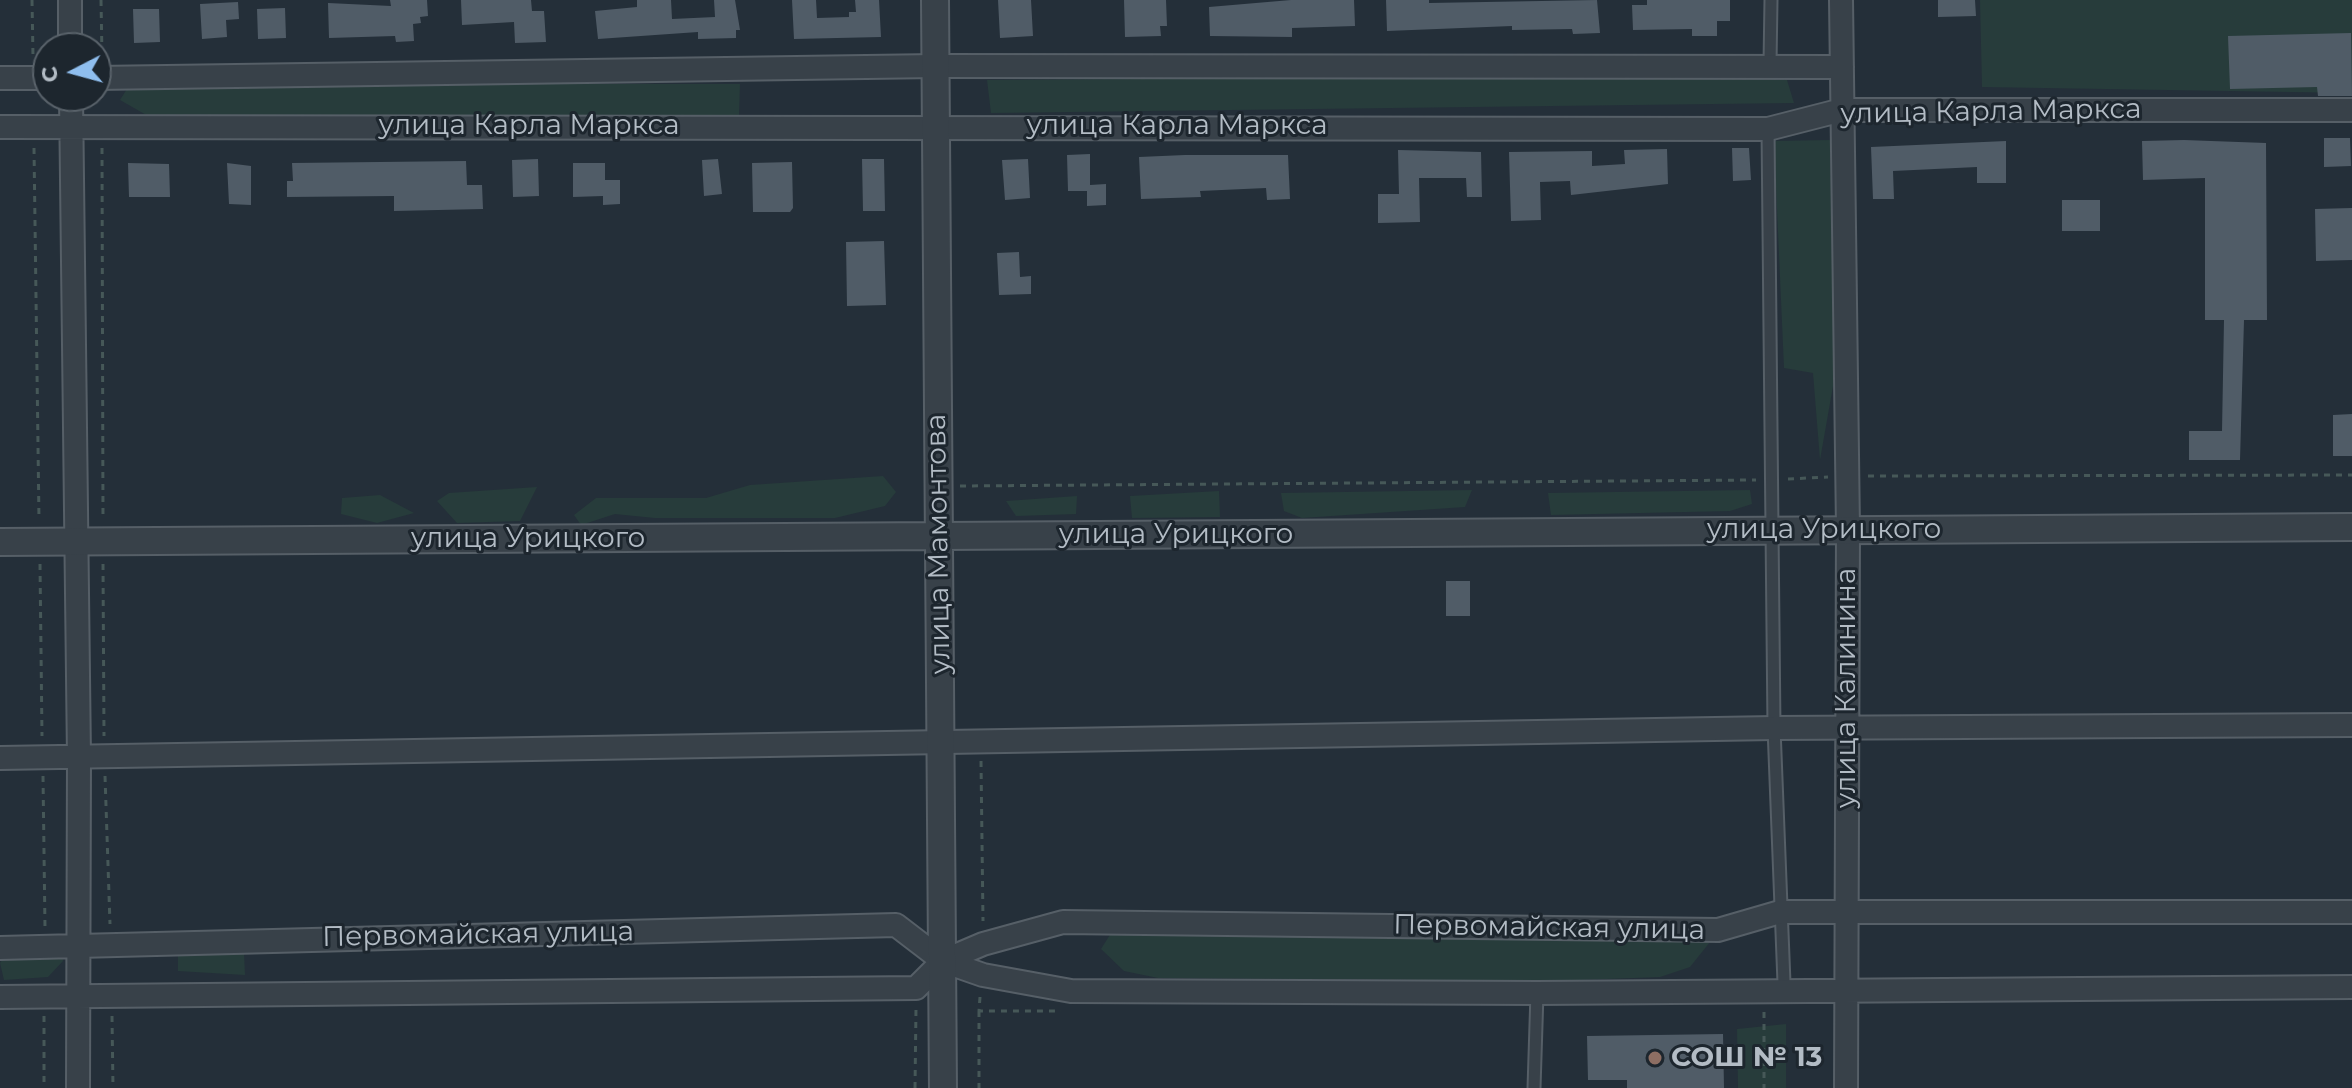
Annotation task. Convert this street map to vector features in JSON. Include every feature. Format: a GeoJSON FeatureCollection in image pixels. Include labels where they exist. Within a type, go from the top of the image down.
{"type":"FeatureCollection","features":[{"type":"Feature","properties":{"kind":"street"},"geometry":{"type":"LineString","coordinates":[[70,0],[70,32]]}},
{"type":"Feature","properties":{"kind":"street","name":"улица Мамонтова"},"geometry":{"type":"LineString","coordinates":[[935,0],[943,1088]]}},
{"type":"Feature","properties":{"kind":"street","name":"улица Калинина"},"geometry":{"type":"LineString","coordinates":[[1841,0],[1848,529],[1846,1088]]}},
{"type":"Feature","properties":{"kind":"street","name":"улица Карла Маркса"},"geometry":{"type":"LineString","coordinates":[[112,78],[936,66],[1770,64],[1842,67]]}},
{"type":"Feature","properties":{"kind":"street"},"geometry":{"type":"LineString","coordinates":[[0,78],[32,78]]}},
{"type":"Feature","properties":{"kind":"street","name":"улица Карла Маркса"},"geometry":{"type":"LineString","coordinates":[[0,127],[935,125],[1768,129],[1842,110],[2352,110]]}},
{"type":"Feature","properties":{"kind":"street"},"geometry":{"type":"LineString","coordinates":[[71,112],[79,758],[78,1088]]}},
{"type":"Feature","properties":{"kind":"street","name":"улица Урицкого"},"geometry":{"type":"LineString","coordinates":[[0,542],[2352,527]]}},
{"type":"Feature","properties":{"kind":"street"},"geometry":{"type":"LineString","coordinates":[[0,758],[1774,728],[2352,725]]}},
{"type":"Feature","properties":{"kind":"street","name":"Первомайская улица"},"geometry":{"type":"LineString","coordinates":[[0,997],[916,988],[943,961],[983,944],[1063,922],[1718,930],[1780,912],[2352,912]]}},
{"type":"Feature","properties":{"kind":"street","name":"Первомайская улица"},"geometry":{"type":"LineString","coordinates":[[0,948],[896,925],[943,961],[983,975],[1071,991],[1537,993],[2352,987]]}},
{"type":"Feature","properties":{"kind":"lane"},"geometry":{"type":"LineString","coordinates":[[1770,64],[1771,0]]}},
{"type":"Feature","properties":{"kind":"lane"},"geometry":{"type":"LineString","coordinates":[[1768,129],[1774,728],[1784,983]]}},
{"type":"Feature","properties":{"kind":"lane"},"geometry":{"type":"LineString","coordinates":[[1534,1088],[1537,993]]}},
{"type":"Feature","properties":{"kind":"path"},"geometry":{"type":"LineString","coordinates":[[32,0],[36,32]]}},
{"type":"Feature","properties":{"kind":"path"},"geometry":{"type":"LineString","coordinates":[[34,127],[45,921]]}},
{"type":"Feature","properties":{"kind":"path"},"geometry":{"type":"LineString","coordinates":[[938,486],[1772,480],[1847,476],[2352,475]]}},
{"type":"Feature","properties":{"kind":"path"},"geometry":{"type":"LineString","coordinates":[[915,1088],[916,988]]}},
{"type":"Feature","properties":{"kind":"path"},"geometry":{"type":"LineString","coordinates":[[43,997],[44,1088]]}},
{"type":"Feature","properties":{"kind":"path"},"geometry":{"type":"LineString","coordinates":[[1764,1010],[1764,1088]]}},
{"type":"Feature","properties":{"kind":"path"},"geometry":{"type":"LineString","coordinates":[[979,1011],[979,1088]]}},
{"type":"Feature","properties":{"kind":"green space"},"geometry":{"type":"Polygon","coordinates":[[[1980,0],[2352,0],[2352,93],[1982,87],[1980,0]]]}},
{"type":"Feature","properties":{"kind":"green space"},"geometry":{"type":"Polygon","coordinates":[[[1727,75],[1787,80],[1794,103],[991,113],[987,80],[1727,75]]]}},
{"type":"Feature","properties":{"kind":"green space"},"geometry":{"type":"Polygon","coordinates":[[[130,84],[740,84],[739,115],[505,123],[403,115],[148,116],[120,100],[130,84]]]}},
{"type":"Feature","properties":{"kind":"green space"},"geometry":{"type":"Polygon","coordinates":[[[1830,140],[1836,369],[1820,460],[1813,373],[1784,368],[1774,141],[1830,140]]]}},
{"type":"Feature","properties":{"kind":"green space"},"geometry":{"type":"Polygon","coordinates":[[[883,476],[896,492],[885,506],[835,518],[655,518],[615,514],[581,525],[574,515],[596,498],[706,498],[750,485],[883,476]]]}},
{"type":"Feature","properties":{"kind":"green space"},"geometry":{"type":"Polygon","coordinates":[[[537,487],[520,521],[457,523],[437,501],[449,493],[537,487]]]}},
{"type":"Feature","properties":{"kind":"green space"},"geometry":{"type":"Polygon","coordinates":[[[1472,490],[1465,507],[1302,518],[1284,511],[1281,493],[1472,490]]]}},
{"type":"Feature","properties":{"kind":"green space"},"geometry":{"type":"Polygon","coordinates":[[[1750,490],[1752,504],[1730,511],[1551,515],[1548,493],[1750,490]]]}},
{"type":"Feature","properties":{"kind":"green space"},"geometry":{"type":"Polygon","coordinates":[[[1219,491],[1220,517],[1132,518],[1130,496],[1219,491]]]}},
{"type":"Feature","properties":{"kind":"green space"},"geometry":{"type":"Polygon","coordinates":[[[380,495],[414,513],[377,523],[341,514],[342,498],[380,495]]]}},
{"type":"Feature","properties":{"kind":"green space"},"geometry":{"type":"Polygon","coordinates":[[[1077,496],[1076,514],[1016,516],[1006,501],[1077,496]]]}},
{"type":"Feature","properties":{"kind":"green space"},"geometry":{"type":"Polygon","coordinates":[[[1113,930],[1687,931],[1710,942],[1690,967],[1660,977],[1554,981],[1158,978],[1124,971],[1101,949],[1113,930]]]}},
{"type":"Feature","properties":{"kind":"green space"},"geometry":{"type":"Polygon","coordinates":[[[208,942],[244,953],[245,975],[178,971],[178,949],[208,942]]]}},
{"type":"Feature","properties":{"kind":"green space"},"geometry":{"type":"Polygon","coordinates":[[[61,944],[63,961],[48,977],[4,980],[0,963],[11,947],[61,944]]]}},
{"type":"Feature","properties":{"kind":"green space"},"geometry":{"type":"Polygon","coordinates":[[[1786,1024],[1786,1088],[1738,1088],[1737,1029],[1786,1024]]]}},
{"type":"Feature","properties":{"kind":"building"},"geometry":{"type":"Polygon","coordinates":[[[390,0],[427,0],[428,16],[420,17],[421,23],[413,24],[414,41],[396,42],[395,36],[329,38],[328,3],[391,6],[390,0]]]}},
{"type":"Feature","properties":{"kind":"building"},"geometry":{"type":"Polygon","coordinates":[[[461,0],[531,0],[532,11],[544,11],[546,42],[515,43],[514,22],[462,25],[461,0]]]}},
{"type":"Feature","properties":{"kind":"building"},"geometry":{"type":"Polygon","coordinates":[[[637,0],[671,0],[672,19],[715,17],[714,0],[735,0],[740,30],[736,30],[736,38],[698,39],[698,32],[598,39],[595,11],[637,7],[637,0]]]}},
{"type":"Feature","properties":{"kind":"building"},"geometry":{"type":"Polygon","coordinates":[[[792,0],[816,0],[817,18],[849,17],[849,12],[856,12],[855,0],[879,0],[881,37],[794,39],[792,0]]]}},
{"type":"Feature","properties":{"kind":"building"},"geometry":{"type":"Polygon","coordinates":[[[998,0],[1031,0],[1033,36],[1000,38],[998,0]]]}},
{"type":"Feature","properties":{"kind":"building"},"geometry":{"type":"Polygon","coordinates":[[[1124,0],[1166,0],[1167,26],[1160,26],[1161,36],[1125,37],[1124,0]]]}},
{"type":"Feature","properties":{"kind":"building"},"geometry":{"type":"Polygon","coordinates":[[[1291,0],[1354,0],[1355,26],[1292,28],[1292,37],[1210,36],[1209,7],[1291,0]]]}},
{"type":"Feature","properties":{"kind":"building"},"geometry":{"type":"Polygon","coordinates":[[[1386,0],[1429,0],[1429,3],[1597,0],[1600,33],[1573,34],[1572,29],[1512,30],[1512,26],[1387,31],[1386,0]]]}},
{"type":"Feature","properties":{"kind":"building"},"geometry":{"type":"Polygon","coordinates":[[[1647,0],[1730,0],[1730,21],[1717,21],[1717,36],[1692,36],[1692,29],[1633,30],[1632,5],[1647,5],[1647,0]]]}},
{"type":"Feature","properties":{"kind":"building"},"geometry":{"type":"Polygon","coordinates":[[[1938,0],[1975,0],[1976,16],[1938,17],[1938,0]]]}},
{"type":"Feature","properties":{"kind":"building"},"geometry":{"type":"Polygon","coordinates":[[[238,2],[239,19],[226,20],[227,37],[202,39],[200,4],[238,2]]]}},
{"type":"Feature","properties":{"kind":"building"},"geometry":{"type":"Polygon","coordinates":[[[285,8],[286,38],[258,39],[257,9],[285,8]]]}},
{"type":"Feature","properties":{"kind":"building"},"geometry":{"type":"Polygon","coordinates":[[[133,9],[159,9],[160,42],[134,43],[133,9]]]}},
{"type":"Feature","properties":{"kind":"building"},"geometry":{"type":"Polygon","coordinates":[[[2351,33],[2352,96],[2318,96],[2317,87],[2230,89],[2228,36],[2351,33]]]}},
{"type":"Feature","properties":{"kind":"building"},"geometry":{"type":"Polygon","coordinates":[[[2324,138],[2350,138],[2351,166],[2324,167],[2324,138]]]}},
{"type":"Feature","properties":{"kind":"building"},"geometry":{"type":"Polygon","coordinates":[[[2006,141],[2006,183],[1977,183],[1977,167],[1893,171],[1894,199],[1873,199],[1871,147],[2006,141]]]}},
{"type":"Feature","properties":{"kind":"building"},"geometry":{"type":"Polygon","coordinates":[[[2142,141],[2266,143],[2267,320],[2244,320],[2240,460],[2189,460],[2189,431],[2222,431],[2224,320],[2205,320],[2205,178],[2143,180],[2142,141]]]}},
{"type":"Feature","properties":{"kind":"building"},"geometry":{"type":"Polygon","coordinates":[[[1732,148],[1749,148],[1751,180],[1733,181],[1732,148]]]}},
{"type":"Feature","properties":{"kind":"building"},"geometry":{"type":"Polygon","coordinates":[[[1667,149],[1668,184],[1571,195],[1570,181],[1540,182],[1541,220],[1511,221],[1509,152],[1592,151],[1592,166],[1625,164],[1624,150],[1667,149]]]}},
{"type":"Feature","properties":{"kind":"building"},"geometry":{"type":"Polygon","coordinates":[[[1398,150],[1481,152],[1482,197],[1467,197],[1466,178],[1419,178],[1420,222],[1378,223],[1378,194],[1399,194],[1398,150]]]}},
{"type":"Feature","properties":{"kind":"building"},"geometry":{"type":"Polygon","coordinates":[[[1090,154],[1090,185],[1106,184],[1106,205],[1087,206],[1087,191],[1068,191],[1067,155],[1090,154]]]}},
{"type":"Feature","properties":{"kind":"building"},"geometry":{"type":"Polygon","coordinates":[[[1288,155],[1290,199],[1267,200],[1266,188],[1200,191],[1201,197],[1141,199],[1139,157],[1288,155]]]}},
{"type":"Feature","properties":{"kind":"building"},"geometry":{"type":"Polygon","coordinates":[[[538,159],[539,196],[513,197],[512,160],[538,159]]]}},
{"type":"Feature","properties":{"kind":"building"},"geometry":{"type":"Polygon","coordinates":[[[718,159],[722,194],[704,196],[702,160],[718,159]]]}},
{"type":"Feature","properties":{"kind":"building"},"geometry":{"type":"Polygon","coordinates":[[[862,159],[884,159],[885,211],[863,211],[862,159]]]}},
{"type":"Feature","properties":{"kind":"building"},"geometry":{"type":"Polygon","coordinates":[[[1028,159],[1030,198],[1005,200],[1002,160],[1028,159]]]}},
{"type":"Feature","properties":{"kind":"building"},"geometry":{"type":"Polygon","coordinates":[[[466,161],[467,185],[482,185],[483,209],[394,211],[394,196],[287,197],[287,181],[293,181],[292,163],[466,161]]]}},
{"type":"Feature","properties":{"kind":"building"},"geometry":{"type":"Polygon","coordinates":[[[792,162],[793,208],[790,212],[753,212],[752,163],[792,162]]]}},
{"type":"Feature","properties":{"kind":"building"},"geometry":{"type":"Polygon","coordinates":[[[128,163],[169,164],[170,197],[129,197],[128,163]]]}},
{"type":"Feature","properties":{"kind":"building"},"geometry":{"type":"Polygon","coordinates":[[[227,163],[251,166],[251,205],[229,204],[227,163]]]}},
{"type":"Feature","properties":{"kind":"building"},"geometry":{"type":"Polygon","coordinates":[[[573,163],[605,163],[605,180],[620,180],[620,204],[603,205],[603,196],[573,197],[573,163]]]}},
{"type":"Feature","properties":{"kind":"building"},"geometry":{"type":"Polygon","coordinates":[[[2062,200],[2100,200],[2100,231],[2062,231],[2062,200]]]}},
{"type":"Feature","properties":{"kind":"building"},"geometry":{"type":"Polygon","coordinates":[[[2352,208],[2352,260],[2316,261],[2315,209],[2352,208]]]}},
{"type":"Feature","properties":{"kind":"building"},"geometry":{"type":"Polygon","coordinates":[[[884,241],[886,305],[847,306],[846,242],[884,241]]]}},
{"type":"Feature","properties":{"kind":"building"},"geometry":{"type":"Polygon","coordinates":[[[1019,252],[1020,277],[1031,276],[1031,294],[999,295],[997,253],[1019,252]]]}},
{"type":"Feature","properties":{"kind":"building"},"geometry":{"type":"Polygon","coordinates":[[[2352,414],[2352,456],[2333,456],[2333,415],[2352,414]]]}},
{"type":"Feature","properties":{"kind":"building"},"geometry":{"type":"Polygon","coordinates":[[[1446,581],[1470,581],[1470,616],[1446,616],[1446,581]]]}},
{"type":"Feature","properties":{"kind":"building","name":"СОШ № 13"},"geometry":{"type":"Polygon","coordinates":[[[1723,1034],[1724,1088],[1627,1088],[1627,1080],[1588,1080],[1587,1036],[1723,1034]]]}},
{"type":"Feature","properties":{"kind":"place","name":"СОШ № 13"},"geometry":{"type":"Point","coordinates":[1655,1058]}}]}
